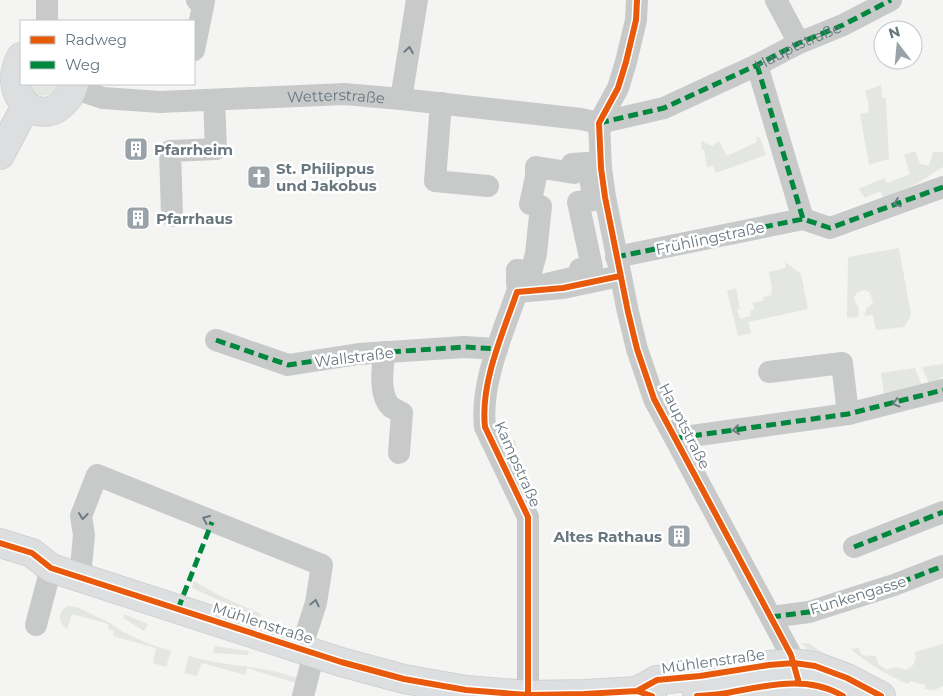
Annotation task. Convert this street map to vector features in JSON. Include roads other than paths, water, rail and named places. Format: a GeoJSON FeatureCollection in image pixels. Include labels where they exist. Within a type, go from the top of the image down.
{"type":"FeatureCollection","features":[{"type":"Feature","properties":{"kind":"main road"},"geometry":{"type":"LineString","coordinates":[[0,153],[27,108],[19,101],[13,91],[11,69]]}},
{"type":"Feature","properties":{"kind":"main road","name":"Wetterstraße"},"geometry":{"type":"LineString","coordinates":[[27,108],[41,112],[52,110],[61,105],[71,95],[74,86]]}},
{"type":"Feature","properties":{"kind":"main road","name":"Mühlenstraße"},"geometry":{"type":"LineString","coordinates":[[0,543],[32,553],[65,573]]}},
{"type":"Feature","properties":{"kind":"main road","name":"Mühlenstraße"},"geometry":{"type":"LineString","coordinates":[[0,562],[28,570],[65,573],[315,653],[404,679],[466,690],[528,696],[644,694],[657,680],[700,676],[769,665],[797,673]]}},
{"type":"Feature","properties":{"kind":"main road"},"geometry":{"type":"LineString","coordinates":[[697,696],[779,684],[797,673],[815,666],[847,678],[881,696]]}},
{"type":"Feature","properties":{"kind":"main road"},"geometry":{"type":"LineString","coordinates":[[797,673],[816,685],[843,696]]}},
{"type":"Feature","properties":{"kind":"street"},"geometry":{"type":"LineString","coordinates":[[47,0],[47,20]]}},
{"type":"Feature","properties":{"kind":"street"},"geometry":{"type":"LineString","coordinates":[[195,45],[204,1],[197,0]]}},
{"type":"Feature","properties":{"kind":"street"},"geometry":{"type":"LineString","coordinates":[[402,98],[417,0]]}},
{"type":"Feature","properties":{"kind":"street"},"geometry":{"type":"LineString","coordinates":[[599,124],[618,88],[626,62],[636,20],[637,0]]}},
{"type":"Feature","properties":{"kind":"street"},"geometry":{"type":"LineString","coordinates":[[776,0],[799,43]]}},
{"type":"Feature","properties":{"kind":"street","name":"Hauptstraße"},"geometry":{"type":"LineString","coordinates":[[797,673],[771,617],[677,438],[654,399],[637,349],[618,266],[601,168],[599,124],[664,108],[757,65],[799,43],[843,25],[891,0]]}},
{"type":"Feature","properties":{"kind":"street"},"geometry":{"type":"LineString","coordinates":[[757,65],[804,219],[830,228],[943,187]]}},
{"type":"Feature","properties":{"kind":"street","name":"Wetterstraße"},"geometry":{"type":"LineString","coordinates":[[74,86],[103,98],[160,102],[344,94],[402,98],[581,119],[599,124]]}},
{"type":"Feature","properties":{"kind":"street"},"geometry":{"type":"LineString","coordinates":[[172,216],[170,151],[216,149],[214,100]]}},
{"type":"Feature","properties":{"kind":"street"},"geometry":{"type":"LineString","coordinates":[[441,103],[435,181],[488,186]]}},
{"type":"Feature","properties":{"kind":"street"},"geometry":{"type":"LineString","coordinates":[[587,163],[594,200],[578,202],[591,260],[592,266],[580,269],[581,276],[542,285],[517,284],[517,270],[531,272],[536,254],[541,206],[530,204],[536,177],[536,167],[574,173],[572,164],[587,163]]}},
{"type":"Feature","properties":{"kind":"street","name":"Frühlingstraße"},"geometry":{"type":"LineString","coordinates":[[618,266],[804,219]]}},
{"type":"Feature","properties":{"kind":"street","name":"Kampstraße"},"geometry":{"type":"LineString","coordinates":[[528,696],[528,518],[488,437],[484,416],[487,389],[497,349],[518,292],[563,288],[618,266]]}},
{"type":"Feature","properties":{"kind":"street","name":"Wallstraße"},"geometry":{"type":"LineString","coordinates":[[216,340],[288,366],[359,354],[464,347],[497,349]]}},
{"type":"Feature","properties":{"kind":"street"},"geometry":{"type":"LineString","coordinates":[[384,352],[382,372],[385,397],[391,407],[402,413],[399,453]]}},
{"type":"Feature","properties":{"kind":"street"},"geometry":{"type":"LineString","coordinates":[[770,372],[842,363],[848,414]]}},
{"type":"Feature","properties":{"kind":"street"},"geometry":{"type":"LineString","coordinates":[[677,438],[848,414],[943,390]]}},
{"type":"Feature","properties":{"kind":"street"},"geometry":{"type":"LineString","coordinates":[[36,625],[84,535],[81,516],[97,475],[322,566],[316,603],[316,696]]}},
{"type":"Feature","properties":{"kind":"street"},"geometry":{"type":"LineString","coordinates":[[854,547],[943,512]]}},
{"type":"Feature","properties":{"kind":"street","name":"Funkengasse"},"geometry":{"type":"LineString","coordinates":[[771,617],[809,612],[894,585],[943,566]]}},
{"type":"Feature","properties":{"kind":"street"},"geometry":{"type":"LineString","coordinates":[[56,605],[65,573]]}},
{"type":"Feature","properties":{"kind":"street"},"geometry":{"type":"LineString","coordinates":[[303,696],[315,653]]}},
{"type":"Feature","properties":{"kind":"place","name":"Pfarrheim"},"geometry":{"type":"Point","coordinates":[136,149]}},
{"type":"Feature","properties":{"kind":"place","name":"St. Philippus und Jakobus"},"geometry":{"type":"Point","coordinates":[259,177]}},
{"type":"Feature","properties":{"kind":"place","name":"Pfarrhaus"},"geometry":{"type":"Point","coordinates":[138,218]}},
{"type":"Feature","properties":{"kind":"place","name":"Altes Rathaus"},"geometry":{"type":"Point","coordinates":[679,536]}}]}
